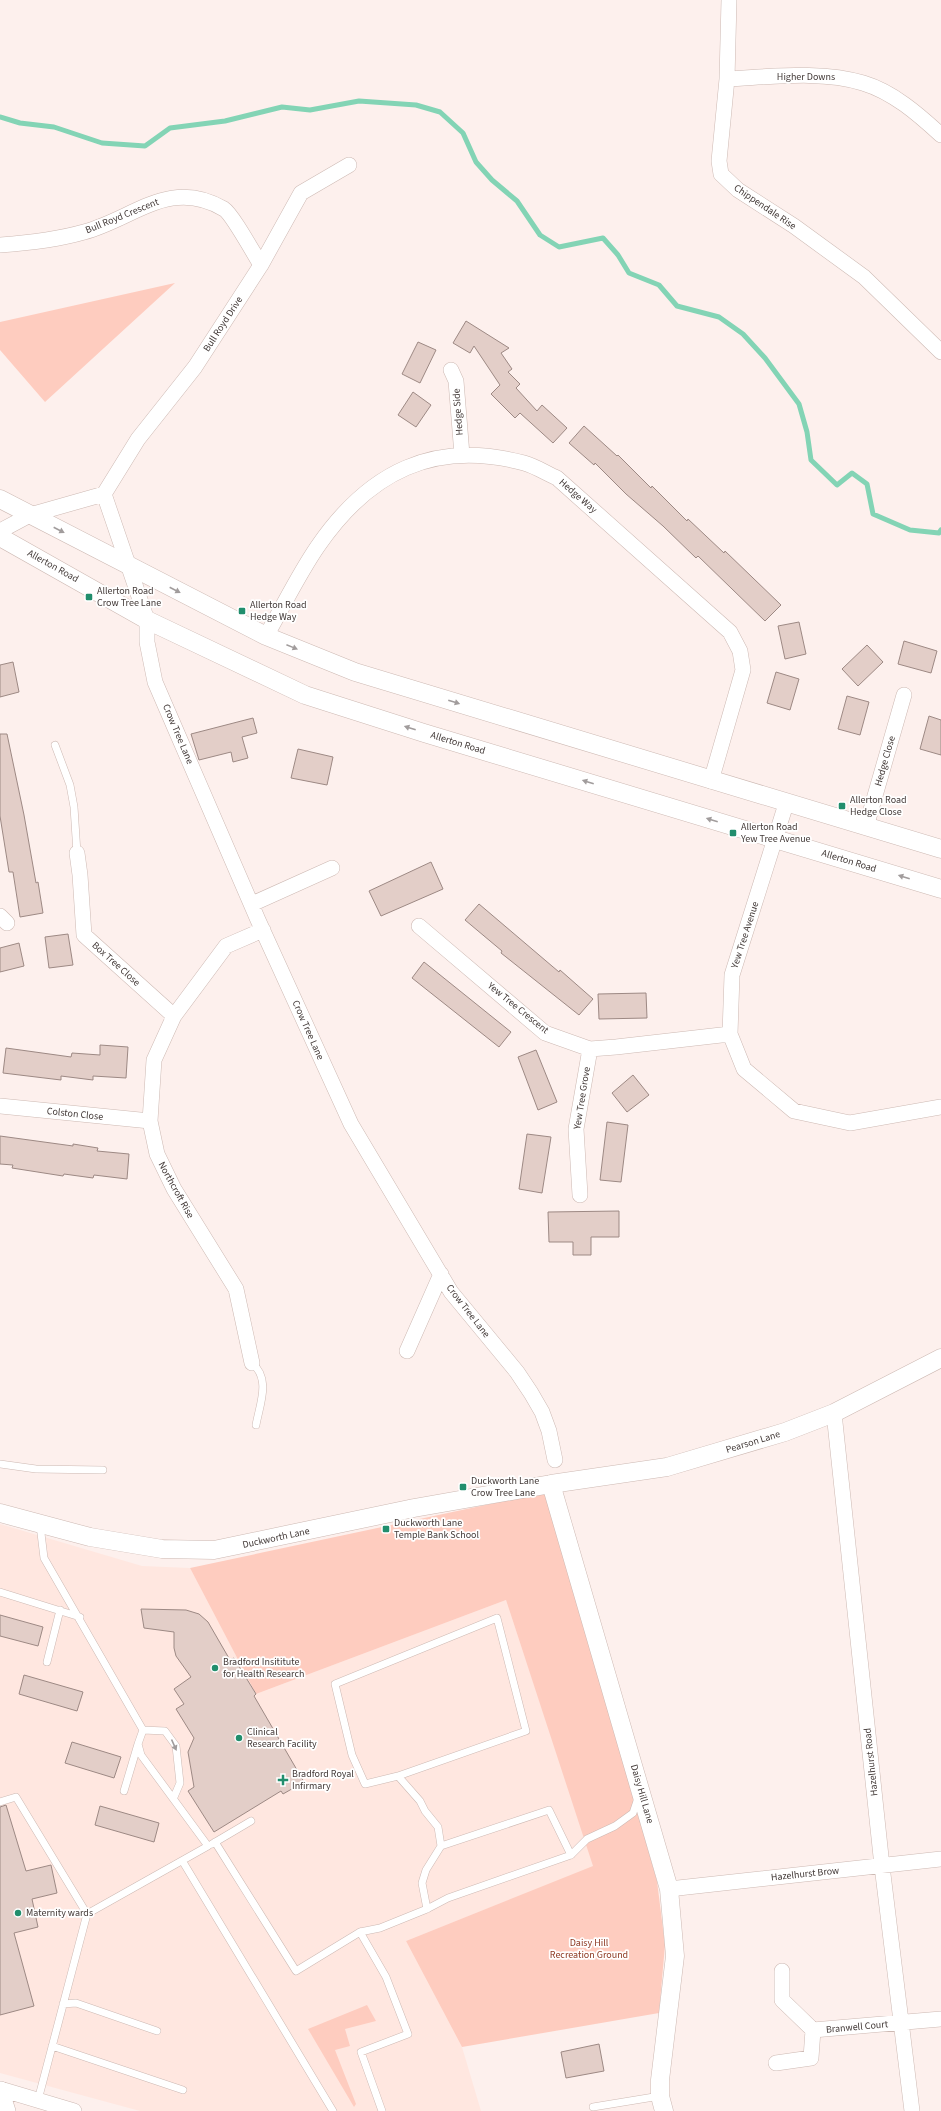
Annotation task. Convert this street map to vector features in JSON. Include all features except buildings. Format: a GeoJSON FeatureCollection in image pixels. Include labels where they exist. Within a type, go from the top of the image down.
{"type":"FeatureCollection","features":[{"type":"Feature","properties":{"kind":"street","name":"Chippendale Rise"},"geometry":{"type":"LineString","coordinates":[[729,0],[727,79],[719,161],[721,174],[738,190],[794,226],[864,277],[941,352]]}},
{"type":"Feature","properties":{"kind":"street","name":"Higher Downs"},"geometry":{"type":"LineString","coordinates":[[727,79],[823,76],[845,78],[864,83],[882,91],[920,116],[941,134]]}},
{"type":"Feature","properties":{"kind":"street","name":"Bull Royd Drive"},"geometry":{"type":"LineString","coordinates":[[104,494],[138,439],[195,367],[261,265],[301,194],[348,165]]}},
{"type":"Feature","properties":{"kind":"street","name":"Bull Royd Crescent"},"geometry":{"type":"LineString","coordinates":[[0,245],[35,243],[85,232],[154,202],[178,196],[203,200],[225,210],[261,265]]}},
{"type":"Feature","properties":{"kind":"street","name":"Hedge Side"},"geometry":{"type":"LineString","coordinates":[[451,370],[456,382],[462,455]]}},
{"type":"Feature","properties":{"kind":"street","name":"Hedge Way"},"geometry":{"type":"LineString","coordinates":[[266,636],[318,546],[352,504],[375,484],[402,468],[433,459],[462,455],[485,456],[525,463],[557,478],[730,632],[740,651],[743,670],[711,781]]}},
{"type":"Feature","properties":{"kind":"street"},"geometry":{"type":"LineString","coordinates":[[0,531],[30,515],[104,494],[130,567]]}},
{"type":"Feature","properties":{"kind":"street"},"geometry":{"type":"LineString","coordinates":[[0,499],[266,636],[355,672],[786,804],[941,849]]}},
{"type":"Feature","properties":{"kind":"street","name":"Allerton Road"},"geometry":{"type":"LineString","coordinates":[[0,537],[147,620],[305,695],[424,733],[941,889]]}},
{"type":"Feature","properties":{"kind":"street","name":"Crow Tree Lane"},"geometry":{"type":"LineString","coordinates":[[130,567],[147,620],[147,642],[155,682],[263,930],[351,1124],[452,1292],[517,1372],[542,1412],[549,1431],[554,1460]]}},
{"type":"Feature","properties":{"kind":"street","name":"Hedge Close"},"geometry":{"type":"LineString","coordinates":[[866,827],[904,695]]}},
{"type":"Feature","properties":{"kind":"street","name":"Yew Tree Avenue"},"geometry":{"type":"LineString","coordinates":[[786,804],[732,975],[730,1034],[744,1069],[794,1110],[850,1123],[941,1107]]}},
{"type":"Feature","properties":{"kind":"street","name":"Box Tree Close"},"geometry":{"type":"LineString","coordinates":[[77,853],[84,935],[174,1016]]}},
{"type":"Feature","properties":{"kind":"street"},"geometry":{"type":"LineString","coordinates":[[252,904],[332,868]]}},
{"type":"Feature","properties":{"kind":"street","name":"Yew Tree Crescent"},"geometry":{"type":"LineString","coordinates":[[419,926],[545,1033],[590,1048],[616,1047],[730,1034]]}},
{"type":"Feature","properties":{"kind":"street","name":"Northcroft Rise"},"geometry":{"type":"LineString","coordinates":[[252,1363],[236,1289],[174,1190],[156,1154],[150,1121],[154,1060],[174,1016],[226,946],[263,930]]}},
{"type":"Feature","properties":{"kind":"street","name":"Yew Tree Grove"},"geometry":{"type":"LineString","coordinates":[[580,1195],[576,1129],[590,1048]]}},
{"type":"Feature","properties":{"kind":"street","name":"Colston Close"},"geometry":{"type":"LineString","coordinates":[[0,1106],[150,1121]]}},
{"type":"Feature","properties":{"kind":"street"},"geometry":{"type":"LineString","coordinates":[[407,1351],[441,1274]]}},
{"type":"Feature","properties":{"kind":"street","name":"Pearson Lane"},"geometry":{"type":"LineString","coordinates":[[552,1484],[667,1467],[785,1432],[834,1413],[941,1358]]}},
{"type":"Feature","properties":{"kind":"street","name":"Hazelhurst Road"},"geometry":{"type":"LineString","coordinates":[[834,1413],[882,1866],[912,2111]]}},
{"type":"Feature","properties":{"kind":"street","name":"Duckworth Lane"},"geometry":{"type":"LineString","coordinates":[[0,1513],[90,1537],[162,1549],[214,1550],[414,1508],[552,1484]]}},
{"type":"Feature","properties":{"kind":"street","name":"Daisy Hill Lane"},"geometry":{"type":"LineString","coordinates":[[552,1484],[669,1889],[675,1956],[660,2080],[662,2103]]}},
{"type":"Feature","properties":{"kind":"street","name":"Hazelhurst Brow"},"geometry":{"type":"LineString","coordinates":[[669,1889],[941,1859]]}},
{"type":"Feature","properties":{"kind":"street","name":"Branwell Court"},"geometry":{"type":"LineString","coordinates":[[776,2063],[811,2058],[812,2030],[782,2000],[782,1971]]}},
{"type":"Feature","properties":{"kind":"street","name":"Branwell Court"},"geometry":{"type":"LineString","coordinates":[[812,2030],[901,2023],[941,2018]]}},
{"type":"Feature","properties":{"kind":"street"},"geometry":{"type":"LineString","coordinates":[[0,2089],[74,2111]]}},
{"type":"Feature","properties":{"kind":"street"},"geometry":{"type":"LineString","coordinates":[[0,2089],[8,2111]]}},
{"type":"Feature","properties":{"kind":"lane"},"geometry":{"type":"LineString","coordinates":[[55,744],[70,785],[74,807],[77,853]]}},
{"type":"Feature","properties":{"kind":"lane"},"geometry":{"type":"LineString","coordinates":[[252,1363],[259,1370],[264,1388],[256,1425]]}},
{"type":"Feature","properties":{"kind":"lane"},"geometry":{"type":"LineString","coordinates":[[0,1464],[36,1469],[103,1470]]}},
{"type":"Feature","properties":{"kind":"lane"},"geometry":{"type":"LineString","coordinates":[[39,1524],[44,1558],[80,1617],[121,1694],[143,1730]]}},
{"type":"Feature","properties":{"kind":"lane"},"geometry":{"type":"LineString","coordinates":[[0,1592],[80,1617]]}},
{"type":"Feature","properties":{"kind":"lane"},"geometry":{"type":"LineString","coordinates":[[47,1662],[60,1610]]}},
{"type":"Feature","properties":{"kind":"lane"},"geometry":{"type":"LineString","coordinates":[[497,1618],[526,1731],[398,1776],[365,1784],[352,1755],[334,1684],[497,1618]]}},
{"type":"Feature","properties":{"kind":"lane"},"geometry":{"type":"LineString","coordinates":[[124,1791],[143,1730]]}},
{"type":"Feature","properties":{"kind":"lane"},"geometry":{"type":"LineString","coordinates":[[143,1730],[165,1731],[176,1746],[180,1783],[174,1797]]}},
{"type":"Feature","properties":{"kind":"lane"},"geometry":{"type":"LineString","coordinates":[[138,1744],[141,1755],[174,1797],[208,1846]]}},
{"type":"Feature","properties":{"kind":"lane"},"geometry":{"type":"LineString","coordinates":[[398,1776],[420,1801],[425,1811],[438,1827],[441,1846]]}},
{"type":"Feature","properties":{"kind":"lane"},"geometry":{"type":"LineString","coordinates":[[215,1842],[296,1971],[360,1932],[380,1928],[427,1909],[448,1898],[571,1855],[587,1839],[615,1826],[633,1813],[640,1791]]}},
{"type":"Feature","properties":{"kind":"lane"},"geometry":{"type":"LineString","coordinates":[[0,1802],[16,1797],[87,1914],[38,2100]]}},
{"type":"Feature","properties":{"kind":"lane"},"geometry":{"type":"LineString","coordinates":[[427,1909],[422,1883],[426,1870],[441,1846],[549,1810],[571,1855]]}},
{"type":"Feature","properties":{"kind":"lane"},"geometry":{"type":"LineString","coordinates":[[87,1914],[183,1862],[251,1821]]}},
{"type":"Feature","properties":{"kind":"lane"},"geometry":{"type":"LineString","coordinates":[[183,1862],[333,2111]]}},
{"type":"Feature","properties":{"kind":"lane"},"geometry":{"type":"LineString","coordinates":[[360,1932],[386,1976],[408,2034],[361,2052],[382,2111]]}},
{"type":"Feature","properties":{"kind":"lane"},"geometry":{"type":"LineString","coordinates":[[63,2004],[76,2003],[157,2030]]}},
{"type":"Feature","properties":{"kind":"lane"},"geometry":{"type":"LineString","coordinates":[[52,2046],[183,2090]]}},
{"type":"Feature","properties":{"kind":"lane"},"geometry":{"type":"LineString","coordinates":[[593,2107],[662,2103]]}},
{"type":"Feature","properties":{"kind":"shaded area","name":"Bradford Royal Infirmary"},"geometry":{"type":"Polygon","coordinates":[[[0,1524],[142,1566],[190,1568],[256,1694],[506,1600],[594,1866],[406,1941],[462,2047],[481,2111],[140,2111],[0,2073],[0,1524]]]}},
{"type":"Feature","properties":{"kind":"green space"},"geometry":{"type":"Polygon","coordinates":[[[175,283],[45,402],[0,350],[0,322],[175,283]]]}},
{"type":"Feature","properties":{"kind":"green space","name":"Daisy Hill Recreation Ground"},"geometry":{"type":"Polygon","coordinates":[[[546,1492],[657,1881],[665,1945],[659,2013],[462,2047],[406,1941],[593,1866],[506,1600],[256,1694],[190,1568],[546,1492]]]}},
{"type":"Feature","properties":{"kind":"green space"},"geometry":{"type":"Polygon","coordinates":[[[367,2005],[376,2021],[345,2029],[350,2046],[335,2050],[356,2104],[354,2107],[308,2029],[367,2005]]]}},
{"type":"Feature","properties":{"kind":"waterway"},"geometry":{"type":"LineString","coordinates":[[0,117],[20,123],[54,127],[102,143],[145,146],[170,128],[225,121],[282,107],[310,110],[359,101],[416,105],[440,112],[463,133],[476,162],[492,180],[517,201],[540,235],[559,247],[603,238],[618,255],[629,273],[659,285],[677,306],[719,317],[743,334],[765,358],[799,404],[807,432],[811,460],[837,485],[852,473],[867,484],[873,514],[910,530],[939,533],[941,530]]}},
{"type":"Feature","properties":{"kind":"place","name":"Allerton Road Crow Tree Lane"},"geometry":{"type":"Point","coordinates":[89,597]}},
{"type":"Feature","properties":{"kind":"place","name":"Allerton Road Hedge Way"},"geometry":{"type":"Point","coordinates":[242,611]}},
{"type":"Feature","properties":{"kind":"place","name":"Allerton Road Hedge Close"},"geometry":{"type":"Point","coordinates":[842,806]}},
{"type":"Feature","properties":{"kind":"place","name":"Allerton Road Yew Tree Avenue"},"geometry":{"type":"Point","coordinates":[733,833]}},
{"type":"Feature","properties":{"kind":"place","name":"Duckworth Lane Crow Tree Lane"},"geometry":{"type":"Point","coordinates":[463,1487]}},
{"type":"Feature","properties":{"kind":"place","name":"Duckworth Lane Temple Bank School"},"geometry":{"type":"Point","coordinates":[386,1529]}},
{"type":"Feature","properties":{"kind":"place","name":"Bradford Insititute for Health Research"},"geometry":{"type":"Point","coordinates":[215,1668]}},
{"type":"Feature","properties":{"kind":"place","name":"Clinical Research Facility"},"geometry":{"type":"Point","coordinates":[239,1738]}},
{"type":"Feature","properties":{"kind":"place","name":"Bradford Royal Infirmary"},"geometry":{"type":"Point","coordinates":[283,1780]}},
{"type":"Feature","properties":{"kind":"place","name":"Maternity wards"},"geometry":{"type":"Point","coordinates":[18,1913]}}]}
